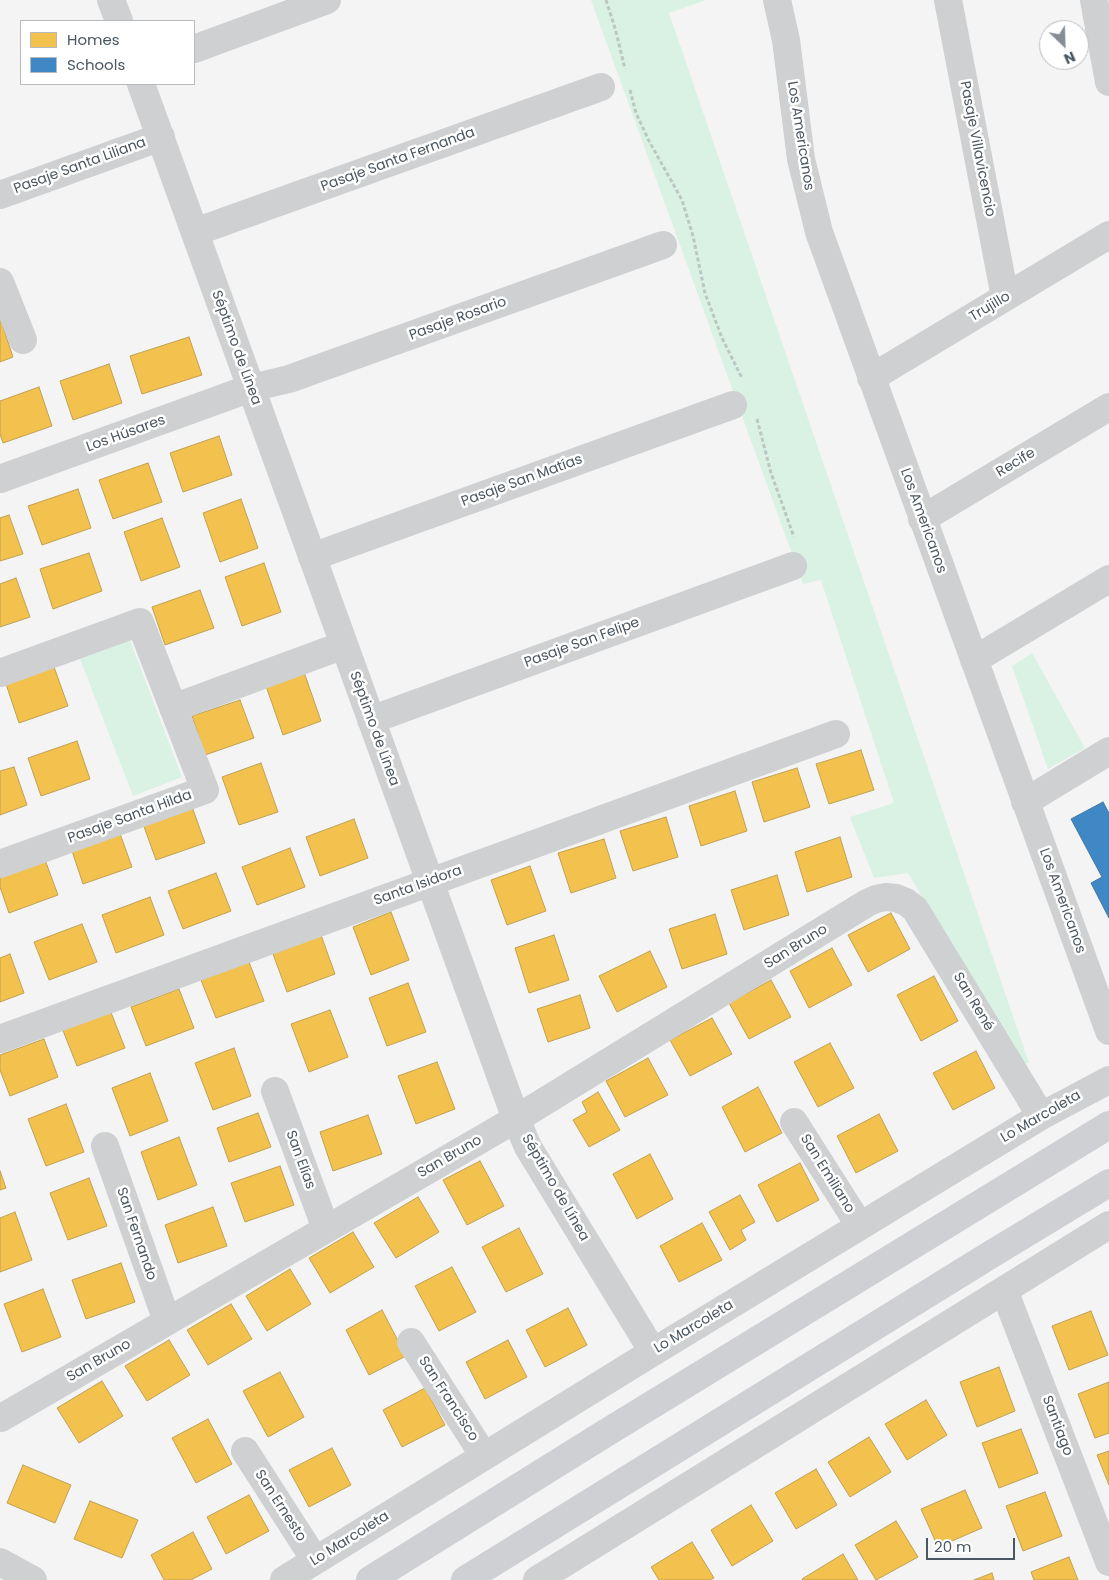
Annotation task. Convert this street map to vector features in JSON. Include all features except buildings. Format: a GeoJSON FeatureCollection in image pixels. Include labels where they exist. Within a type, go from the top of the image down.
{"type":"FeatureCollection","features":[{"type":"Feature","properties":{"kind":"main road"},"geometry":{"type":"LineString","coordinates":[[370,1580],[617,1426],[1109,1125]]}},
{"type":"Feature","properties":{"kind":"main road"},"geometry":{"type":"LineString","coordinates":[[465,1580],[990,1254],[1109,1183]]}},
{"type":"Feature","properties":{"kind":"street"},"geometry":{"type":"LineString","coordinates":[[111,0],[118,20]]}},
{"type":"Feature","properties":{"kind":"street"},"geometry":{"type":"LineString","coordinates":[[195,49],[327,0]]}},
{"type":"Feature","properties":{"kind":"street","name":"Los Americanos"},"geometry":{"type":"LineString","coordinates":[[777,0],[786,40],[802,158],[810,197],[830,267],[1109,1031]]}},
{"type":"Feature","properties":{"kind":"street","name":"Pasaje Villavicencio"},"geometry":{"type":"LineString","coordinates":[[948,0],[1005,297]]}},
{"type":"Feature","properties":{"kind":"street"},"geometry":{"type":"LineString","coordinates":[[1094,0],[1109,82]]}},
{"type":"Feature","properties":{"kind":"street","name":"Séptimo de Línea"},"geometry":{"type":"LineString","coordinates":[[141,85],[516,1119],[528,1147],[653,1352]]}},
{"type":"Feature","properties":{"kind":"street","name":"Pasaje Santa Fernanda"},"geometry":{"type":"LineString","coordinates":[[194,232],[600,87]]}},
{"type":"Feature","properties":{"kind":"street","name":"Pasaje Santa Liliana"},"geometry":{"type":"LineString","coordinates":[[0,196],[160,137]]}},
{"type":"Feature","properties":{"kind":"street","name":"Trujillo"},"geometry":{"type":"LineString","coordinates":[[871,378],[1109,235]]}},
{"type":"Feature","properties":{"kind":"street","name":"Pasaje Rosario"},"geometry":{"type":"LineString","coordinates":[[251,388],[289,379],[663,245]]}},
{"type":"Feature","properties":{"kind":"street"},"geometry":{"type":"LineString","coordinates":[[1,286],[23,340]]}},
{"type":"Feature","properties":{"kind":"street","name":"Los Húsares"},"geometry":{"type":"LineString","coordinates":[[0,479],[251,388]]}},
{"type":"Feature","properties":{"kind":"street","name":"Pasaje San Matías"},"geometry":{"type":"LineString","coordinates":[[312,557],[744,402]]}},
{"type":"Feature","properties":{"kind":"street","name":"Recife"},"geometry":{"type":"LineString","coordinates":[[922,519],[1109,407]]}},
{"type":"Feature","properties":{"kind":"street","name":"Pasaje San Felipe"},"geometry":{"type":"LineString","coordinates":[[371,720],[793,566]]}},
{"type":"Feature","properties":{"kind":"street"},"geometry":{"type":"LineString","coordinates":[[974,660],[1109,579]]}},
{"type":"Feature","properties":{"kind":"street","name":"Pasaje Santa Hilda"},"geometry":{"type":"LineString","coordinates":[[0,673],[140,622],[206,790],[0,864]]}},
{"type":"Feature","properties":{"kind":"street"},"geometry":{"type":"LineString","coordinates":[[173,708],[344,645]]}},
{"type":"Feature","properties":{"kind":"street","name":"Santa Isidora"},"geometry":{"type":"LineString","coordinates":[[0,1039],[836,734]]}},
{"type":"Feature","properties":{"kind":"street"},"geometry":{"type":"LineString","coordinates":[[1025,802],[1107,757]]}},
{"type":"Feature","properties":{"kind":"street","name":"San Bruno"},"geometry":{"type":"LineString","coordinates":[[0,1419],[516,1119],[867,903],[886,897],[896,898]]}},
{"type":"Feature","properties":{"kind":"street","name":"San René"},"geometry":{"type":"LineString","coordinates":[[896,898],[906,902],[922,918],[1041,1116]]}},
{"type":"Feature","properties":{"kind":"street","name":"Lo Marcoleta"},"geometry":{"type":"LineString","coordinates":[[284,1580],[653,1352],[1041,1116],[1109,1080]]}},
{"type":"Feature","properties":{"kind":"street","name":"San Elías"},"geometry":{"type":"LineString","coordinates":[[275,1091],[326,1229]]}},
{"type":"Feature","properties":{"kind":"street","name":"San Emiliano"},"geometry":{"type":"LineString","coordinates":[[794,1122],[860,1226]]}},
{"type":"Feature","properties":{"kind":"street","name":"San Fernando"},"geometry":{"type":"LineString","coordinates":[[105,1146],[167,1321]]}},
{"type":"Feature","properties":{"kind":"street"},"geometry":{"type":"LineString","coordinates":[[537,1580],[1109,1225]]}},
{"type":"Feature","properties":{"kind":"street","name":"Santiago"},"geometry":{"type":"LineString","coordinates":[[1004,1290],[1109,1562]]}},
{"type":"Feature","properties":{"kind":"street","name":"San Francisco"},"geometry":{"type":"LineString","coordinates":[[411,1342],[484,1456]]}},
{"type":"Feature","properties":{"kind":"street","name":"San Ernesto"},"geometry":{"type":"LineString","coordinates":[[245,1451],[315,1560]]}},
{"type":"Feature","properties":{"kind":"street"},"geometry":{"type":"LineString","coordinates":[[0,1562],[33,1580]]}},
{"type":"Feature","properties":{"kind":"path"},"geometry":{"type":"LineString","coordinates":[[606,0],[615,28],[626,78]]}},
{"type":"Feature","properties":{"kind":"path"},"geometry":{"type":"LineString","coordinates":[[629,87],[636,113],[649,141],[682,200],[693,236],[705,293],[722,338],[738,368],[744,402],[798,547],[793,566]]}},
{"type":"Feature","properties":{"kind":"green space"},"geometry":{"type":"Polygon","coordinates":[[[591,0],[706,0],[669,13],[1029,1063],[1021,1063],[908,873],[874,878],[850,817],[894,803],[821,580],[803,584],[591,0]]]}},
{"type":"Feature","properties":{"kind":"green space"},"geometry":{"type":"Polygon","coordinates":[[[130,640],[182,777],[133,796],[80,659],[130,640]]]}},
{"type":"Feature","properties":{"kind":"green space"},"geometry":{"type":"Polygon","coordinates":[[[1032,653],[1085,748],[1048,769],[1012,666],[1032,653]]]}}]}
